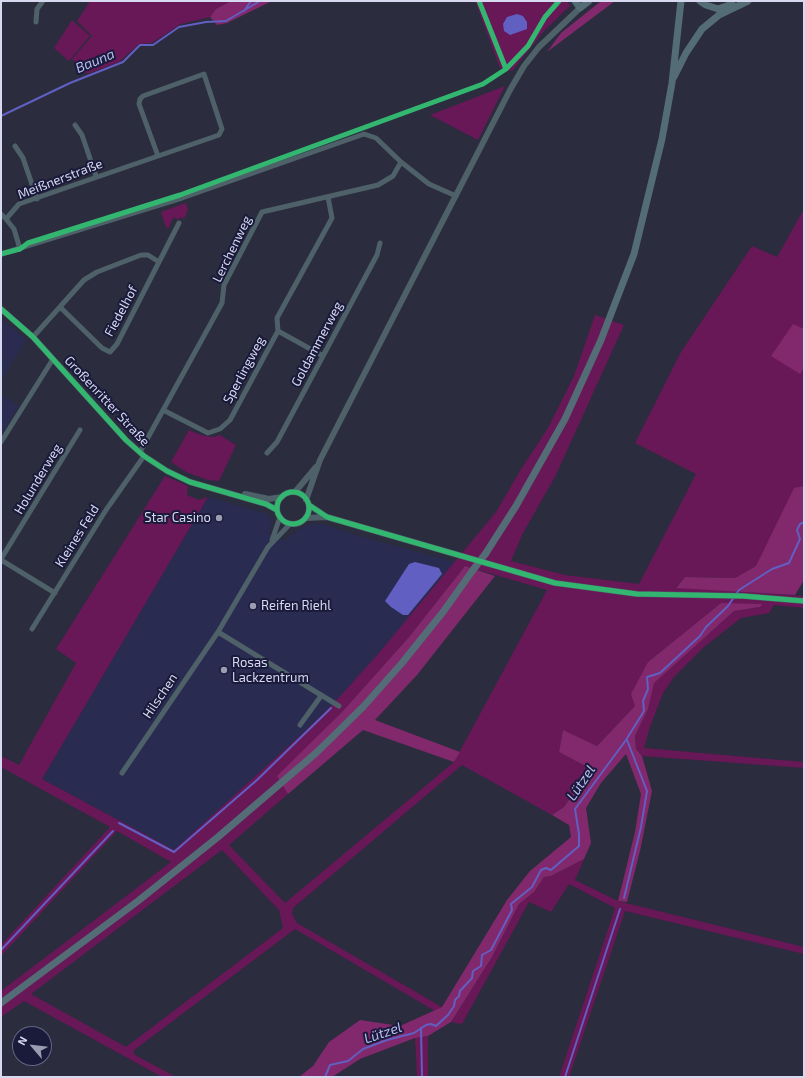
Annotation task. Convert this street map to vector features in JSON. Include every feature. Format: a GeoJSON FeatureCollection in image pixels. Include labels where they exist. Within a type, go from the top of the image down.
{"type":"FeatureCollection","features":[{"type":"Feature","properties":{"kind":"main road"},"geometry":{"type":"LineString","coordinates":[[575,1],[585,3]]}},
{"type":"Feature","properties":{"kind":"main road"},"geometry":{"type":"LineString","coordinates":[[1,1003],[138,901],[218,837],[316,752],[363,707],[443,612],[474,570],[516,506],[566,419],[600,340],[634,254],[662,139],[672,83],[681,1]]}},
{"type":"Feature","properties":{"kind":"main road"},"geometry":{"type":"LineString","coordinates":[[700,1],[706,5],[718,9],[739,1]]}},
{"type":"Feature","properties":{"kind":"main road"},"geometry":{"type":"LineString","coordinates":[[672,83],[686,53],[702,29],[719,15],[748,1]]}},
{"type":"Feature","properties":{"kind":"street"},"geometry":{"type":"LineString","coordinates":[[36,22],[37,9],[43,1]]}},
{"type":"Feature","properties":{"kind":"street"},"geometry":{"type":"LineString","coordinates":[[295,492],[320,460],[515,81],[539,47],[585,3]]}},
{"type":"Feature","properties":{"kind":"street","name":"Meißnerstraße"},"geometry":{"type":"LineString","coordinates":[[6,219],[19,204],[37,199],[96,176],[158,156],[220,135],[222,129],[204,74],[143,96],[140,99],[139,104],[158,156]]}},
{"type":"Feature","properties":{"kind":"street"},"geometry":{"type":"LineString","coordinates":[[75,125],[82,135],[96,176]]}},
{"type":"Feature","properties":{"kind":"street"},"geometry":{"type":"LineString","coordinates":[[1,254],[182,198],[361,134],[376,138],[429,184],[456,196]]}},
{"type":"Feature","properties":{"kind":"street"},"geometry":{"type":"LineString","coordinates":[[15,146],[23,158],[37,199]]}},
{"type":"Feature","properties":{"kind":"street","name":"Lerchenweg"},"geometry":{"type":"LineString","coordinates":[[142,454],[163,410],[222,303],[224,285],[262,212],[378,185],[393,176],[402,162]]}},
{"type":"Feature","properties":{"kind":"street","name":"Sperlingweg"},"geometry":{"type":"LineString","coordinates":[[163,410],[208,433],[220,429],[230,420],[278,331],[277,318],[332,218],[328,197]]}},
{"type":"Feature","properties":{"kind":"street"},"geometry":{"type":"LineString","coordinates":[[1,214],[14,229],[20,249]]}},
{"type":"Feature","properties":{"kind":"street","name":"Fiedelhof"},"geometry":{"type":"LineString","coordinates":[[60,307],[102,348],[110,352],[117,344],[179,223]]}},
{"type":"Feature","properties":{"kind":"street","name":"Goldammerweg"},"geometry":{"type":"LineString","coordinates":[[268,454],[276,442],[377,255],[380,242]]}},
{"type":"Feature","properties":{"kind":"street"},"geometry":{"type":"LineString","coordinates":[[33,337],[84,280],[97,272],[140,255],[148,255],[159,262]]}},
{"type":"Feature","properties":{"kind":"street","name":"Großenritter Straße"},"geometry":{"type":"LineString","coordinates":[[1,309],[33,337],[142,454],[178,476],[210,488],[266,504],[277,510]]}},
{"type":"Feature","properties":{"kind":"street"},"geometry":{"type":"LineString","coordinates":[[278,331],[323,356]]}},
{"type":"Feature","properties":{"kind":"street"},"geometry":{"type":"LineString","coordinates":[[1,442],[53,359]]}},
{"type":"Feature","properties":{"kind":"street","name":"Holunderweg"},"geometry":{"type":"LineString","coordinates":[[1,560],[80,430]]}},
{"type":"Feature","properties":{"kind":"street","name":"Kleines Feld"},"geometry":{"type":"LineString","coordinates":[[32,629],[142,454]]}},
{"type":"Feature","properties":{"kind":"street"},"geometry":{"type":"LineString","coordinates":[[306,518],[308,502],[320,460]]}},
{"type":"Feature","properties":{"kind":"street","name":"Großenritter Straße"},"geometry":{"type":"LineString","coordinates":[[210,488],[269,499],[282,497]]}},
{"type":"Feature","properties":{"kind":"street"},"geometry":{"type":"LineString","coordinates":[[327,517],[295,492],[290,492],[282,497],[277,510],[280,517],[290,524],[299,523],[306,518],[327,517],[555,583],[637,594],[743,596],[804,601]]}},
{"type":"Feature","properties":{"kind":"street","name":"Hilschen"},"geometry":{"type":"LineString","coordinates":[[122,773],[218,632],[271,543],[280,517]]}},
{"type":"Feature","properties":{"kind":"street","name":"Hilschen"},"geometry":{"type":"LineString","coordinates":[[271,543],[290,524]]}},
{"type":"Feature","properties":{"kind":"street"},"geometry":{"type":"LineString","coordinates":[[1,560],[54,593]]}},
{"type":"Feature","properties":{"kind":"street"},"geometry":{"type":"LineString","coordinates":[[218,632],[339,706]]}},
{"type":"Feature","properties":{"kind":"street"},"geometry":{"type":"LineString","coordinates":[[300,725],[321,696]]}},
{"type":"Feature","properties":{"kind":"shaded area"},"geometry":{"type":"Polygon","coordinates":[[[90,1],[231,1],[216,9],[210,17],[181,24],[152,43],[139,44],[119,62],[87,74],[72,59],[92,36],[77,21],[90,1]]]}},
{"type":"Feature","properties":{"kind":"shaded area"},"geometry":{"type":"Polygon","coordinates":[[[231,1],[272,1],[227,23],[217,25],[210,17],[216,9],[231,1]]]}},
{"type":"Feature","properties":{"kind":"shaded area"},"geometry":{"type":"Polygon","coordinates":[[[475,1],[567,1],[570,6],[545,30],[512,71],[500,68],[475,1]]]}},
{"type":"Feature","properties":{"kind":"shaded area"},"geometry":{"type":"Polygon","coordinates":[[[601,1],[615,1],[547,52],[561,33],[601,1]]]}},
{"type":"Feature","properties":{"kind":"shaded area"},"geometry":{"type":"Polygon","coordinates":[[[517,14],[523,16],[527,22],[527,29],[510,35],[504,31],[503,24],[507,17],[517,14]]]}},
{"type":"Feature","properties":{"kind":"shaded area"},"geometry":{"type":"Polygon","coordinates":[[[72,20],[90,36],[69,61],[54,48],[72,20]]]}},
{"type":"Feature","properties":{"kind":"shaded area"},"geometry":{"type":"Polygon","coordinates":[[[505,86],[478,140],[430,115],[505,86]]]}},
{"type":"Feature","properties":{"kind":"shaded area"},"geometry":{"type":"Polygon","coordinates":[[[186,203],[188,210],[184,219],[180,217],[178,220],[174,217],[169,226],[171,227],[166,228],[161,212],[186,203]]]}},
{"type":"Feature","properties":{"kind":"shaded area"},"geometry":{"type":"Polygon","coordinates":[[[804,209],[804,486],[794,489],[757,566],[735,578],[685,577],[676,587],[804,596],[804,608],[774,605],[769,613],[741,618],[704,647],[674,677],[663,693],[644,748],[804,762],[804,768],[642,756],[636,749],[635,736],[648,709],[653,683],[734,611],[760,607],[721,603],[648,662],[635,706],[597,746],[563,731],[559,752],[591,769],[564,807],[552,815],[462,765],[293,908],[292,914],[297,923],[442,1007],[435,1011],[295,929],[133,1051],[135,1055],[176,1077],[162,1077],[24,1001],[1,1017],[1,991],[171,862],[117,831],[1,956],[1,945],[110,827],[1,767],[1,756],[19,765],[76,663],[56,649],[165,476],[188,486],[187,495],[199,500],[208,497],[42,779],[174,850],[334,703],[378,654],[496,512],[521,469],[548,428],[574,376],[595,315],[624,325],[555,477],[523,533],[511,561],[565,575],[639,584],[696,474],[635,443],[681,352],[752,246],[777,257],[804,209]],[[465,566],[409,637],[342,712],[278,776],[288,794],[229,845],[285,903],[454,762],[547,590],[465,566]],[[222,850],[31,994],[126,1047],[283,928],[279,910],[222,850]]]}},
{"type":"Feature","properties":{"kind":"shaded area"},"geometry":{"type":"Polygon","coordinates":[[[1,319],[26,340],[1,380],[1,319]]]}},
{"type":"Feature","properties":{"kind":"shaded area"},"geometry":{"type":"Polygon","coordinates":[[[793,324],[804,329],[804,368],[800,374],[771,356],[793,324]]]}},
{"type":"Feature","properties":{"kind":"shaded area"},"geometry":{"type":"Polygon","coordinates":[[[1,395],[19,406],[1,435],[1,395]]]}},
{"type":"Feature","properties":{"kind":"shaded area"},"geometry":{"type":"Polygon","coordinates":[[[189,430],[201,435],[213,437],[220,435],[236,445],[219,481],[208,480],[186,472],[171,462],[189,430]]]}},
{"type":"Feature","properties":{"kind":"shaded area"},"geometry":{"type":"Polygon","coordinates":[[[804,486],[804,580],[795,595],[676,588],[685,577],[735,578],[756,566],[794,488],[804,486]]]}},
{"type":"Feature","properties":{"kind":"shaded area"},"geometry":{"type":"Polygon","coordinates":[[[208,497],[264,513],[270,517],[271,523],[269,534],[284,541],[308,524],[322,524],[362,537],[455,562],[378,654],[334,703],[174,850],[42,779],[208,497]]]}},
{"type":"Feature","properties":{"kind":"shaded area"},"geometry":{"type":"Polygon","coordinates":[[[415,562],[439,568],[442,574],[408,615],[403,615],[385,601],[409,564],[415,562]]]}},
{"type":"Feature","properties":{"kind":"shaded area"},"geometry":{"type":"Polygon","coordinates":[[[465,566],[495,576],[417,675],[375,720],[460,752],[454,762],[363,730],[288,794],[277,776],[342,712],[409,637],[465,566]]]}},
{"type":"Feature","properties":{"kind":"shaded area"},"geometry":{"type":"Polygon","coordinates":[[[721,603],[762,604],[760,607],[734,611],[654,683],[648,709],[635,736],[636,749],[642,756],[652,791],[640,851],[627,902],[618,901],[635,832],[641,794],[626,754],[601,783],[586,808],[591,843],[584,859],[551,876],[544,877],[534,892],[519,904],[492,957],[451,1022],[428,1036],[415,1038],[360,1059],[332,1077],[299,1077],[313,1066],[329,1042],[360,1020],[400,1026],[442,1007],[507,900],[530,871],[571,837],[569,825],[552,815],[564,807],[591,769],[559,752],[563,730],[597,746],[635,706],[631,694],[648,662],[721,603]]]}},
{"type":"Feature","properties":{"kind":"shaded area"},"geometry":{"type":"Polygon","coordinates":[[[584,859],[575,880],[618,901],[804,947],[804,954],[625,911],[569,1077],[559,1077],[615,908],[569,884],[551,912],[529,902],[462,1024],[451,1022],[492,957],[519,904],[534,892],[544,877],[551,876],[584,859]]]}},
{"type":"Feature","properties":{"kind":"shaded area"},"geometry":{"type":"Polygon","coordinates":[[[428,1036],[428,1077],[417,1077],[415,1038],[428,1036]]]}},
{"type":"Feature","properties":{"kind":"waterway","name":"Bauna"},"geometry":{"type":"LineString","coordinates":[[244,11],[251,1]]}},
{"type":"Feature","properties":{"kind":"waterway","name":"Bauna"},"geometry":{"type":"LineString","coordinates":[[1,116],[70,83],[123,62],[140,45],[153,45],[179,27],[206,22],[226,21],[260,1]]}},
{"type":"Feature","properties":{"kind":"waterway","name":"Lützel"},"geometry":{"type":"LineString","coordinates":[[325,1077],[330,1065],[348,1061],[363,1049],[387,1040],[414,1033],[426,1025],[431,1024],[436,1026],[448,1015],[454,1006],[455,1000],[459,996],[460,991],[472,978],[473,971],[481,966],[482,955],[491,950],[512,910],[511,904],[532,887],[541,870],[546,868],[551,870],[579,846],[579,834],[575,809],[626,740],[644,711],[643,701],[648,689],[647,677],[660,673],[700,636],[706,627],[728,606],[739,590],[772,569],[789,563],[800,539],[797,530],[800,524],[804,522]]}},
{"type":"Feature","properties":{"kind":"waterway"},"geometry":{"type":"LineString","coordinates":[[119,823],[174,852],[257,780],[331,708]]}},
{"type":"Feature","properties":{"kind":"waterway"},"geometry":{"type":"LineString","coordinates":[[624,898],[641,827],[647,791],[627,740]]}},
{"type":"Feature","properties":{"kind":"waterway"},"geometry":{"type":"LineString","coordinates":[[1,950],[113,831]]}},
{"type":"Feature","properties":{"kind":"waterway"},"geometry":{"type":"LineString","coordinates":[[565,1077],[620,909]]}},
{"type":"Feature","properties":{"kind":"waterway"},"geometry":{"type":"LineString","coordinates":[[421,1028],[422,1077]]}},
{"type":"Feature","properties":{"kind":"cycle path"},"geometry":{"type":"LineString","coordinates":[[479,1],[506,69]]}},
{"type":"Feature","properties":{"kind":"cycle path"},"geometry":{"type":"LineString","coordinates":[[1,254],[20,249],[28,243],[180,195],[483,84],[506,69],[528,46],[545,17],[559,1]]}},
{"type":"Feature","properties":{"kind":"cycle path"},"geometry":{"type":"LineString","coordinates":[[1,309],[33,337],[126,440],[144,456],[167,471],[190,482],[266,504],[277,510]]}},
{"type":"Feature","properties":{"kind":"cycle path"},"geometry":{"type":"LineString","coordinates":[[290,492],[296,492],[306,499],[309,508],[308,514],[302,521],[296,524],[290,524],[280,517],[277,511],[277,505],[284,495],[290,492]]}},
{"type":"Feature","properties":{"kind":"cycle path"},"geometry":{"type":"LineString","coordinates":[[309,505],[327,517],[555,583],[637,594],[743,596],[804,601]]}},
{"type":"Feature","properties":{"kind":"place","name":"Star Casino"},"geometry":{"type":"Point","coordinates":[219,518]}},
{"type":"Feature","properties":{"kind":"place","name":"Reifen Riehl"},"geometry":{"type":"Point","coordinates":[253,606]}},
{"type":"Feature","properties":{"kind":"place","name":"Rosas Lackzentrum"},"geometry":{"type":"Point","coordinates":[224,670]}}]}
